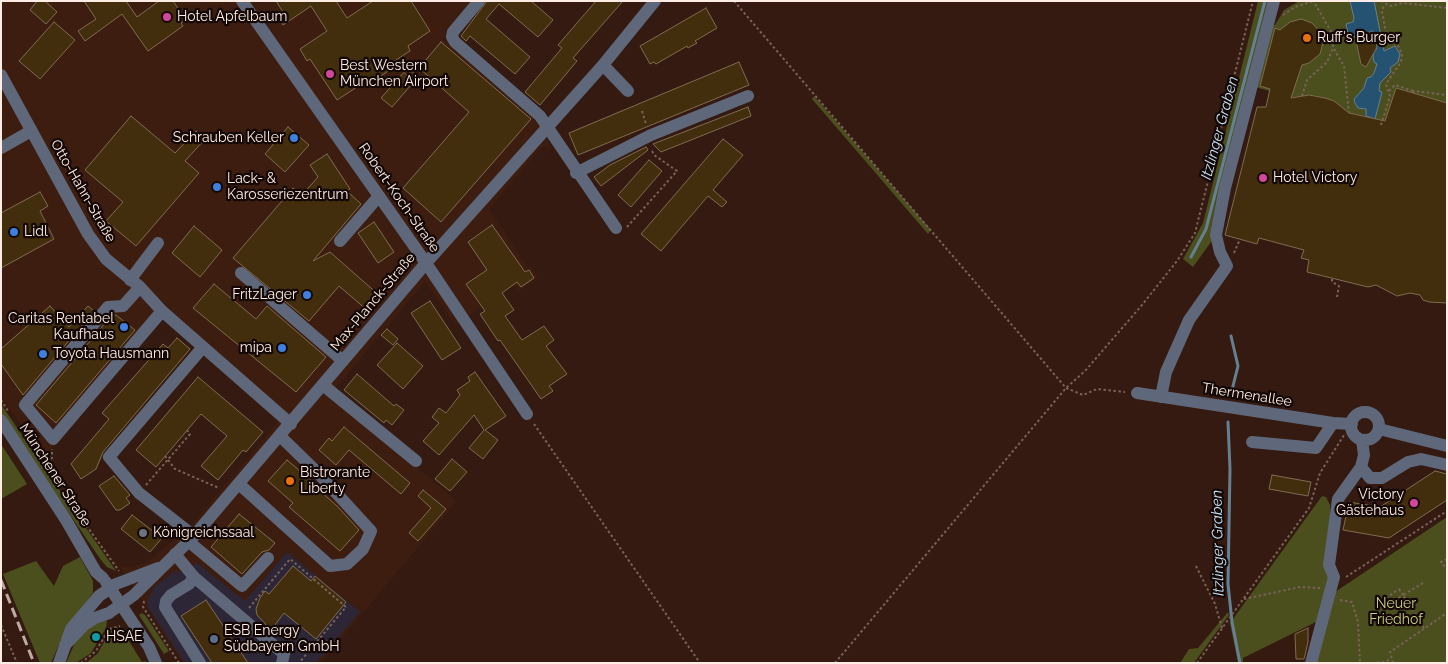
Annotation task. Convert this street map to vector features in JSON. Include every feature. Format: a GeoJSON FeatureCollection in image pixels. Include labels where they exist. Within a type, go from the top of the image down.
{"type":"FeatureCollection","features":[{"type":"Feature","properties":{"kind":"street","name":"Robert-Koch-Straße"},"geometry":{"type":"LineString","coordinates":[[242,1],[426,263],[527,414]]}},
{"type":"Feature","properties":{"kind":"street"},"geometry":{"type":"LineString","coordinates":[[479,1],[453,32],[452,37],[540,116],[576,173],[616,228]]}},
{"type":"Feature","properties":{"kind":"street","name":"Max-Planck-Straße"},"geometry":{"type":"LineString","coordinates":[[66,645],[88,622],[109,614],[122,606],[191,539],[291,424],[426,263],[603,65],[656,1]]}},
{"type":"Feature","properties":{"kind":"street"},"geometry":{"type":"LineString","coordinates":[[1161,397],[1166,372],[1189,320],[1228,266],[1220,252],[1216,235],[1225,188],[1274,1]]}},
{"type":"Feature","properties":{"kind":"street"},"geometry":{"type":"LineString","coordinates":[[603,65],[628,91]]}},
{"type":"Feature","properties":{"kind":"street","name":"Otto-Hahn-Straße"},"geometry":{"type":"LineString","coordinates":[[1,75],[88,234],[106,259],[162,311],[291,424]]}},
{"type":"Feature","properties":{"kind":"street"},"geometry":{"type":"LineString","coordinates":[[576,173],[646,138],[748,96]]}},
{"type":"Feature","properties":{"kind":"street"},"geometry":{"type":"LineString","coordinates":[[1,148],[31,131]]}},
{"type":"Feature","properties":{"kind":"street"},"geometry":{"type":"LineString","coordinates":[[340,241],[379,196]]}},
{"type":"Feature","properties":{"kind":"street"},"geometry":{"type":"LineString","coordinates":[[158,243],[123,306],[108,307],[26,405],[53,439],[162,311]]}},
{"type":"Feature","properties":{"kind":"street"},"geometry":{"type":"LineString","coordinates":[[241,273],[343,361]]}},
{"type":"Feature","properties":{"kind":"street"},"geometry":{"type":"LineString","coordinates":[[203,347],[109,457],[139,493],[242,586],[268,558]]}},
{"type":"Feature","properties":{"kind":"street"},"geometry":{"type":"LineString","coordinates":[[323,385],[416,462]]}},
{"type":"Feature","properties":{"kind":"street","name":"Thermenallee"},"geometry":{"type":"LineString","coordinates":[[1137,393],[1351,426]]}},
{"type":"Feature","properties":{"kind":"street"},"geometry":{"type":"LineString","coordinates":[[1367,412],[1378,420],[1379,429],[1374,437],[1362,440],[1354,435],[1351,426],[1358,414],[1367,412]]}},
{"type":"Feature","properties":{"kind":"street","name":"Münchener Straße"},"geometry":{"type":"LineString","coordinates":[[6,417],[96,572],[107,583],[148,647],[156,663]]}},
{"type":"Feature","properties":{"kind":"street"},"geometry":{"type":"LineString","coordinates":[[1252,442],[1316,448],[1333,423]]}},
{"type":"Feature","properties":{"kind":"street"},"geometry":{"type":"LineString","coordinates":[[1379,429],[1447,446]]}},
{"type":"Feature","properties":{"kind":"street"},"geometry":{"type":"LineString","coordinates":[[235,489],[330,566],[347,564],[363,549],[371,531],[319,474],[280,436]]}},
{"type":"Feature","properties":{"kind":"street"},"geometry":{"type":"LineString","coordinates":[[1311,663],[1330,588],[1329,565],[1338,499],[1361,467],[1364,455],[1362,440]]}},
{"type":"Feature","properties":{"kind":"street"},"geometry":{"type":"LineString","coordinates":[[1361,467],[1370,478],[1382,478],[1408,462],[1415,460],[1421,459],[1447,465]]}},
{"type":"Feature","properties":{"kind":"street"},"geometry":{"type":"LineString","coordinates":[[175,554],[194,577],[284,654],[282,663]]}},
{"type":"Feature","properties":{"kind":"street","name":"Max-Planck-Straße"},"geometry":{"type":"LineString","coordinates":[[59,663],[71,629],[107,583],[162,566]]}},
{"type":"Feature","properties":{"kind":"street"},"geometry":{"type":"LineString","coordinates":[[194,577],[189,584],[171,595],[166,601],[165,607],[200,663]]}},
{"type":"Feature","properties":{"kind":"street","name":"Münchener Straße"},"geometry":{"type":"LineString","coordinates":[[148,647],[159,655],[164,663]]}},
{"type":"Feature","properties":{"kind":"path"},"geometry":{"type":"LineString","coordinates":[[734,1],[1066,388],[1083,396],[1097,389],[1137,393]]}},
{"type":"Feature","properties":{"kind":"path"},"geometry":{"type":"LineString","coordinates":[[835,663],[1066,388],[1085,370],[1177,262],[1195,233],[1253,1]]}},
{"type":"Feature","properties":{"kind":"path"},"geometry":{"type":"LineString","coordinates":[[1381,1],[1390,6],[1403,3],[1447,8]]}},
{"type":"Feature","properties":{"kind":"path"},"geometry":{"type":"LineString","coordinates":[[1279,20],[1286,12],[1295,7],[1314,2],[1332,33],[1334,48],[1344,66],[1349,113]]}},
{"type":"Feature","properties":{"kind":"path"},"geometry":{"type":"LineString","coordinates":[[1381,125],[1390,96],[1386,84],[1401,62],[1402,54],[1399,47],[1387,38],[1382,12],[1384,4]]}},
{"type":"Feature","properties":{"kind":"path"},"geometry":{"type":"LineString","coordinates":[[1302,96],[1308,80],[1327,62],[1334,48]]}},
{"type":"Feature","properties":{"kind":"path"},"geometry":{"type":"LineString","coordinates":[[1389,91],[1395,85],[1414,92],[1447,95]]}},
{"type":"Feature","properties":{"kind":"path"},"geometry":{"type":"LineString","coordinates":[[616,228],[628,227],[677,172],[654,155],[646,138]]}},
{"type":"Feature","properties":{"kind":"path"},"geometry":{"type":"LineString","coordinates":[[1332,279],[1332,282],[1339,286],[1337,296]]}},
{"type":"Feature","properties":{"kind":"path"},"geometry":{"type":"LineString","coordinates":[[1,400],[6,417]]}},
{"type":"Feature","properties":{"kind":"path"},"geometry":{"type":"LineString","coordinates":[[527,414],[700,663]]}},
{"type":"Feature","properties":{"kind":"path"},"geometry":{"type":"LineString","coordinates":[[1197,663],[1309,508],[1320,473],[1342,436],[1351,426]]}},
{"type":"Feature","properties":{"kind":"path"},"geometry":{"type":"LineString","coordinates":[[139,493],[190,434],[187,430]]}},
{"type":"Feature","properties":{"kind":"path"},"geometry":{"type":"LineString","coordinates":[[45,467],[52,458],[53,439]]}},
{"type":"Feature","properties":{"kind":"path"},"geometry":{"type":"LineString","coordinates":[[165,456],[175,469],[235,489]]}},
{"type":"Feature","properties":{"kind":"path"},"geometry":{"type":"LineString","coordinates":[[40,460],[50,474]]}},
{"type":"Feature","properties":{"kind":"path"},"geometry":{"type":"LineString","coordinates":[[64,494],[120,571]]}},
{"type":"Feature","properties":{"kind":"path"},"geometry":{"type":"LineString","coordinates":[[1330,588],[1447,512]]}},
{"type":"Feature","properties":{"kind":"path"},"geometry":{"type":"LineString","coordinates":[[1447,558],[1441,562],[1445,568],[1447,566]]}},
{"type":"Feature","properties":{"kind":"path"},"geometry":{"type":"LineString","coordinates":[[241,618],[290,559],[346,607],[299,663]]}},
{"type":"Feature","properties":{"kind":"path"},"geometry":{"type":"LineString","coordinates":[[1196,566],[1215,604],[1222,628]]}},
{"type":"Feature","properties":{"kind":"path"},"geometry":{"type":"LineString","coordinates":[[1423,582],[1403,595],[1390,604],[1386,598],[1399,589],[1403,595],[1424,628]]}},
{"type":"Feature","properties":{"kind":"path"},"geometry":{"type":"LineString","coordinates":[[1243,599],[1300,587],[1330,588],[1352,602],[1358,622],[1360,663]]}},
{"type":"Feature","properties":{"kind":"path"},"geometry":{"type":"LineString","coordinates":[[143,608],[179,663]]}},
{"type":"Feature","properties":{"kind":"path"},"geometry":{"type":"LineString","coordinates":[[1393,663],[1390,659],[1390,652],[1393,649],[1447,613]]}},
{"type":"Feature","properties":{"kind":"path"},"geometry":{"type":"LineString","coordinates":[[81,663],[96,652],[109,629],[118,624],[121,626]]}},
{"type":"Feature","properties":{"kind":"path"},"geometry":{"type":"LineString","coordinates":[[1,625],[17,663]]}},
{"type":"Feature","properties":{"kind":"path"},"geometry":{"type":"LineString","coordinates":[[1372,663],[1384,662],[1390,659]]}},
{"type":"Feature","properties":{"kind":"shaded area"},"geometry":{"type":"Polygon","coordinates":[[[1,1],[475,1],[443,39],[543,127],[550,148],[543,146],[489,209],[528,267],[531,266],[538,277],[519,291],[515,285],[456,325],[425,282],[330,395],[457,501],[321,663],[183,663],[120,567],[135,566],[147,562],[189,528],[278,422],[163,319],[44,458],[1,396],[1,1]]]}},
{"type":"Feature","properties":{"kind":"shaded area"},"geometry":{"type":"Polygon","coordinates":[[[287,552],[360,612],[316,663],[185,663],[148,607],[148,600],[153,588],[175,571],[183,573],[197,563],[245,601],[287,552]]]}},
{"type":"Feature","properties":{"kind":"green space"},"geometry":{"type":"Polygon","coordinates":[[[1258,1],[1269,1],[1212,226],[1211,242],[1193,267],[1183,259],[1203,223],[1258,1]]]}},
{"type":"Feature","properties":{"kind":"green space"},"geometry":{"type":"Polygon","coordinates":[[[1299,1],[1447,1],[1447,103],[1382,132],[1375,118],[1349,113],[1334,101],[1309,95],[1296,98],[1255,87],[1270,24],[1275,25],[1284,10],[1299,1]]]}},
{"type":"Feature","properties":{"kind":"green space"},"geometry":{"type":"Polygon","coordinates":[[[814,96],[931,230],[928,234],[812,99],[814,96]]]}},
{"type":"Feature","properties":{"kind":"green space"},"geometry":{"type":"Polygon","coordinates":[[[1,404],[116,571],[107,567],[101,560],[1,414],[1,404]]]}},
{"type":"Feature","properties":{"kind":"green space"},"geometry":{"type":"Polygon","coordinates":[[[1,444],[27,484],[1,499],[1,444]]]}},
{"type":"Feature","properties":{"kind":"green space"},"geometry":{"type":"Polygon","coordinates":[[[1322,496],[1326,497],[1330,505],[1330,576],[1320,620],[1243,658],[1243,663],[1238,663],[1230,623],[1322,496]]]}},
{"type":"Feature","properties":{"kind":"green space","name":"Neuer Friedhof"},"geometry":{"type":"Polygon","coordinates":[[[1447,517],[1447,663],[1314,663],[1332,594],[1447,517]]]}},
{"type":"Feature","properties":{"kind":"green space"},"geometry":{"type":"Polygon","coordinates":[[[80,557],[93,581],[93,593],[65,631],[51,663],[40,663],[3,574],[36,561],[54,586],[63,566],[80,557]]]}},
{"type":"Feature","properties":{"kind":"green space"},"geometry":{"type":"Polygon","coordinates":[[[1228,612],[1229,615],[1194,663],[1180,663],[1189,649],[1198,648],[1228,612]]]}},
{"type":"Feature","properties":{"kind":"green space"},"geometry":{"type":"Polygon","coordinates":[[[142,613],[169,651],[164,654],[139,615],[142,613]]]}},
{"type":"Feature","properties":{"kind":"green space"},"geometry":{"type":"Polygon","coordinates":[[[107,620],[106,628],[91,653],[76,663],[66,663],[77,638],[87,627],[107,620]]]}},
{"type":"Feature","properties":{"kind":"green space"},"geometry":{"type":"Polygon","coordinates":[[[117,628],[122,630],[142,662],[145,661],[147,663],[86,663],[98,653],[110,631],[117,628]]]}},
{"type":"Feature","properties":{"kind":"water"},"geometry":{"type":"Polygon","coordinates":[[[1350,1],[1374,1],[1384,51],[1395,46],[1400,54],[1398,62],[1390,68],[1391,72],[1380,83],[1379,91],[1382,92],[1375,119],[1366,116],[1366,109],[1358,108],[1354,99],[1364,88],[1367,78],[1371,77],[1374,73],[1377,64],[1374,62],[1373,56],[1374,50],[1377,49],[1373,31],[1349,38],[1346,24],[1353,22],[1354,18],[1350,1]]]}},
{"type":"Feature","properties":{"kind":"building"},"geometry":{"type":"Polygon","coordinates":[[[37,1],[45,1],[57,12],[46,24],[30,10],[37,1]]]}},
{"type":"Feature","properties":{"kind":"building"},"geometry":{"type":"Polygon","coordinates":[[[84,1],[126,1],[137,17],[159,1],[173,1],[186,20],[181,23],[183,26],[148,51],[122,14],[85,41],[78,31],[96,19],[84,1]]]}},
{"type":"Feature","properties":{"kind":"building"},"geometry":{"type":"Polygon","coordinates":[[[276,1],[336,1],[347,18],[373,1],[411,1],[430,31],[408,46],[410,51],[396,60],[399,64],[373,81],[371,78],[337,100],[310,59],[307,61],[300,49],[327,31],[311,6],[283,25],[277,16],[283,12],[276,1]]]}},
{"type":"Feature","properties":{"kind":"building"},"geometry":{"type":"Polygon","coordinates":[[[487,1],[531,1],[553,20],[538,37],[499,4],[486,19],[530,57],[515,74],[470,36],[466,41],[461,36],[487,1]]]}},
{"type":"Feature","properties":{"kind":"building"},"geometry":{"type":"Polygon","coordinates":[[[596,1],[623,1],[573,58],[577,61],[540,105],[525,92],[562,48],[558,45],[596,1]]]}},
{"type":"Feature","properties":{"kind":"building"},"geometry":{"type":"Polygon","coordinates":[[[706,8],[717,28],[695,41],[697,43],[688,48],[687,46],[656,64],[654,62],[650,64],[640,46],[706,8]]]}},
{"type":"Feature","properties":{"kind":"building"},"geometry":{"type":"Polygon","coordinates":[[[1301,19],[1312,23],[1321,33],[1323,43],[1320,54],[1309,63],[1302,65],[1291,98],[1309,95],[1325,98],[1334,101],[1349,113],[1385,121],[1396,88],[1447,103],[1447,303],[1429,302],[1423,300],[1420,295],[1410,293],[1397,296],[1376,285],[1368,287],[1307,272],[1309,260],[1301,258],[1304,250],[1259,238],[1257,244],[1225,235],[1257,107],[1266,107],[1270,89],[1260,86],[1275,28],[1280,30],[1290,22],[1301,19]]]}},
{"type":"Feature","properties":{"kind":"building"},"geometry":{"type":"Polygon","coordinates":[[[54,22],[75,40],[40,79],[19,61],[54,22]]]}},
{"type":"Feature","properties":{"kind":"building"},"geometry":{"type":"Polygon","coordinates":[[[1373,32],[1377,47],[1366,67],[1361,64],[1355,36],[1373,32]]]}},
{"type":"Feature","properties":{"kind":"building"},"geometry":{"type":"Polygon","coordinates":[[[441,42],[531,119],[441,222],[403,188],[469,112],[419,68],[441,42]]]}},
{"type":"Feature","properties":{"kind":"building"},"geometry":{"type":"Polygon","coordinates":[[[739,62],[749,85],[578,155],[569,133],[739,62]]]}},
{"type":"Feature","properties":{"kind":"building"},"geometry":{"type":"Polygon","coordinates":[[[411,71],[418,77],[392,107],[381,98],[404,72],[407,76],[411,71]]]}},
{"type":"Feature","properties":{"kind":"building"},"geometry":{"type":"Polygon","coordinates":[[[748,107],[751,116],[661,152],[653,144],[748,107]]]}},
{"type":"Feature","properties":{"kind":"building"},"geometry":{"type":"Polygon","coordinates":[[[131,116],[175,153],[196,131],[205,139],[185,161],[199,173],[136,246],[106,221],[123,202],[85,170],[131,116]]]}},
{"type":"Feature","properties":{"kind":"building"},"geometry":{"type":"Polygon","coordinates":[[[288,127],[309,145],[285,172],[265,154],[288,127]]]}},
{"type":"Feature","properties":{"kind":"building"},"geometry":{"type":"Polygon","coordinates":[[[723,139],[743,155],[713,190],[727,202],[722,207],[708,196],[661,251],[641,234],[723,139]]]}},
{"type":"Feature","properties":{"kind":"building"},"geometry":{"type":"Polygon","coordinates":[[[646,147],[648,150],[601,186],[594,177],[610,165],[646,147]]]}},
{"type":"Feature","properties":{"kind":"building"},"geometry":{"type":"Polygon","coordinates":[[[327,154],[350,189],[347,191],[361,204],[313,261],[330,252],[380,296],[367,310],[339,286],[309,321],[233,258],[293,188],[302,195],[318,177],[310,165],[327,154]]]}},
{"type":"Feature","properties":{"kind":"building"},"geometry":{"type":"Polygon","coordinates":[[[649,160],[662,171],[631,207],[618,195],[649,160]]]}},
{"type":"Feature","properties":{"kind":"building"},"geometry":{"type":"Polygon","coordinates":[[[40,192],[48,206],[40,211],[54,239],[1,268],[1,213],[40,192]]]}},
{"type":"Feature","properties":{"kind":"building"},"geometry":{"type":"Polygon","coordinates":[[[374,222],[394,252],[378,263],[358,233],[374,222]]]}},
{"type":"Feature","properties":{"kind":"building"},"geometry":{"type":"Polygon","coordinates":[[[492,225],[525,272],[529,270],[534,278],[521,287],[517,282],[502,293],[514,310],[505,316],[522,340],[544,326],[554,340],[546,346],[567,374],[549,386],[553,391],[541,399],[480,314],[485,311],[466,284],[487,270],[468,242],[492,225]]]}},
{"type":"Feature","properties":{"kind":"building"},"geometry":{"type":"Polygon","coordinates":[[[194,226],[222,250],[200,277],[172,253],[194,226]]]}},
{"type":"Feature","properties":{"kind":"building"},"geometry":{"type":"Polygon","coordinates":[[[214,284],[256,319],[267,306],[326,357],[296,392],[193,308],[214,284]]]}},
{"type":"Feature","properties":{"kind":"building"},"geometry":{"type":"Polygon","coordinates":[[[430,301],[461,348],[442,360],[411,313],[430,301]]]}},
{"type":"Feature","properties":{"kind":"building"},"geometry":{"type":"Polygon","coordinates":[[[50,306],[69,327],[88,306],[94,311],[23,395],[1,364],[1,349],[50,306]]]}},
{"type":"Feature","properties":{"kind":"building"},"geometry":{"type":"Polygon","coordinates":[[[112,315],[116,315],[135,330],[56,423],[36,405],[112,315]]]}},
{"type":"Feature","properties":{"kind":"building"},"geometry":{"type":"Polygon","coordinates":[[[387,329],[398,339],[393,345],[381,335],[387,329]]]}},
{"type":"Feature","properties":{"kind":"building"},"geometry":{"type":"Polygon","coordinates":[[[177,338],[190,349],[103,452],[96,469],[81,479],[71,464],[109,419],[102,413],[163,344],[168,348],[177,338]]]}},
{"type":"Feature","properties":{"kind":"building"},"geometry":{"type":"Polygon","coordinates":[[[397,343],[423,366],[403,389],[377,365],[397,343]]]}},
{"type":"Feature","properties":{"kind":"building"},"geometry":{"type":"Polygon","coordinates":[[[475,372],[506,416],[485,430],[498,440],[483,459],[469,448],[484,430],[474,415],[439,455],[423,441],[439,423],[432,417],[439,408],[446,413],[460,395],[457,390],[470,381],[468,377],[475,372]]]}},
{"type":"Feature","properties":{"kind":"building"},"geometry":{"type":"Polygon","coordinates":[[[357,374],[394,406],[396,404],[404,410],[392,425],[386,420],[384,423],[344,390],[357,374]]]}},
{"type":"Feature","properties":{"kind":"building"},"geometry":{"type":"Polygon","coordinates":[[[198,377],[263,432],[246,452],[243,450],[218,480],[201,466],[227,436],[201,414],[156,467],[136,450],[198,377]]]}},
{"type":"Feature","properties":{"kind":"building"},"geometry":{"type":"Polygon","coordinates":[[[344,427],[410,483],[401,494],[349,450],[336,465],[319,450],[329,438],[332,441],[344,427]]]}},
{"type":"Feature","properties":{"kind":"building"},"geometry":{"type":"Polygon","coordinates":[[[452,459],[467,472],[450,491],[435,479],[452,459]]]}},
{"type":"Feature","properties":{"kind":"building"},"geometry":{"type":"Polygon","coordinates":[[[287,460],[312,481],[311,483],[337,506],[359,530],[340,551],[289,507],[293,503],[268,481],[287,460]]]}},
{"type":"Feature","properties":{"kind":"building","name":"Victory Gästehaus"},"geometry":{"type":"Polygon","coordinates":[[[1435,471],[1447,474],[1447,500],[1389,538],[1343,530],[1349,502],[1380,507],[1435,471]]]}},
{"type":"Feature","properties":{"kind":"building"},"geometry":{"type":"Polygon","coordinates":[[[1272,475],[1311,482],[1308,496],[1269,489],[1272,475]]]}},
{"type":"Feature","properties":{"kind":"building"},"geometry":{"type":"Polygon","coordinates":[[[114,476],[130,495],[126,498],[130,503],[120,510],[116,510],[99,486],[114,476]]]}},
{"type":"Feature","properties":{"kind":"building"},"geometry":{"type":"Polygon","coordinates":[[[423,490],[446,509],[418,541],[409,533],[431,508],[418,496],[423,490]]]}},
{"type":"Feature","properties":{"kind":"building"},"geometry":{"type":"Polygon","coordinates":[[[239,514],[275,543],[269,550],[262,552],[242,574],[211,547],[239,514]]]}},
{"type":"Feature","properties":{"kind":"building"},"geometry":{"type":"Polygon","coordinates":[[[132,515],[162,538],[150,552],[121,529],[132,515]]]}},
{"type":"Feature","properties":{"kind":"building"},"geometry":{"type":"Polygon","coordinates":[[[293,566],[311,581],[315,576],[346,602],[316,639],[284,613],[271,630],[257,615],[256,609],[265,591],[269,594],[293,566]]]}},
{"type":"Feature","properties":{"kind":"building","name":"ESB Energy Südbayern GmbH"},"geometry":{"type":"Polygon","coordinates":[[[206,600],[248,663],[212,663],[181,616],[206,600]]]}},
{"type":"Feature","properties":{"kind":"building"},"geometry":{"type":"Polygon","coordinates":[[[1308,628],[1308,642],[1304,659],[1296,659],[1295,634],[1308,628]]]}},
{"type":"Feature","properties":{"kind":"waterway","name":"Itzlinger Graben"},"geometry":{"type":"LineString","coordinates":[[1191,257],[1206,229],[1265,1]]}},
{"type":"Feature","properties":{"kind":"waterway","name":"Itzlinger Graben"},"geometry":{"type":"LineString","coordinates":[[1231,336],[1238,366],[1231,394]]}},
{"type":"Feature","properties":{"kind":"waterway","name":"Itzlinger Graben"},"geometry":{"type":"LineString","coordinates":[[1228,422],[1230,469],[1228,584],[1232,622],[1240,663]]}},
{"type":"Feature","properties":{"kind":"railway"},"geometry":{"type":"LineString","coordinates":[[1,580],[34,663]]}},
{"type":"Feature","properties":{"kind":"place","name":"Hotel Apfelbaum"},"geometry":{"type":"Point","coordinates":[167,17]}},
{"type":"Feature","properties":{"kind":"place","name":"Ruff's Burger"},"geometry":{"type":"Point","coordinates":[1307,38]}},
{"type":"Feature","properties":{"kind":"place","name":"Best Western München Airport"},"geometry":{"type":"Point","coordinates":[330,74]}},
{"type":"Feature","properties":{"kind":"place","name":"Schrauben Keller"},"geometry":{"type":"Point","coordinates":[294,138]}},
{"type":"Feature","properties":{"kind":"place","name":"Hotel Victory"},"geometry":{"type":"Point","coordinates":[1263,178]}},
{"type":"Feature","properties":{"kind":"place","name":"Lack- & Karosseriezentrum"},"geometry":{"type":"Point","coordinates":[217,187]}},
{"type":"Feature","properties":{"kind":"place","name":"Lidl"},"geometry":{"type":"Point","coordinates":[14,232]}},
{"type":"Feature","properties":{"kind":"place","name":"FritzLager"},"geometry":{"type":"Point","coordinates":[307,295]}},
{"type":"Feature","properties":{"kind":"place","name":"Caritas Rentabel Kaufhaus"},"geometry":{"type":"Point","coordinates":[124,327]}},
{"type":"Feature","properties":{"kind":"place","name":"mipa"},"geometry":{"type":"Point","coordinates":[282,348]}},
{"type":"Feature","properties":{"kind":"place","name":"Toyota Hausmann"},"geometry":{"type":"Point","coordinates":[43,354]}},
{"type":"Feature","properties":{"kind":"place","name":"Bistrorante Liberty"},"geometry":{"type":"Point","coordinates":[290,481]}},
{"type":"Feature","properties":{"kind":"place","name":"Victory Gästehaus"},"geometry":{"type":"Point","coordinates":[1414,503]}},
{"type":"Feature","properties":{"kind":"place","name":"Königreichssaal"},"geometry":{"type":"Point","coordinates":[143,533]}},
{"type":"Feature","properties":{"kind":"place","name":"HSAE"},"geometry":{"type":"Point","coordinates":[96,637]}},
{"type":"Feature","properties":{"kind":"place","name":"ESB Energy Südbayern GmbH"},"geometry":{"type":"Point","coordinates":[214,639]}}]}
